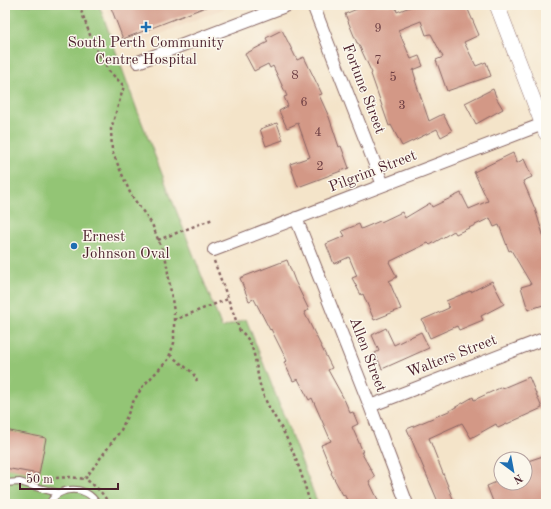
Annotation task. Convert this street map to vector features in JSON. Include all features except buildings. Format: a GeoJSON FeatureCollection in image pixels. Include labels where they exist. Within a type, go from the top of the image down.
{"type":"FeatureCollection","features":[{"type":"Feature","properties":{"kind":"street"},"geometry":{"type":"LineString","coordinates":[[138,62],[288,5]]}},
{"type":"Feature","properties":{"kind":"street","name":"Fortune Street"},"geometry":{"type":"LineString","coordinates":[[314,5],[383,185]]}},
{"type":"Feature","properties":{"kind":"street"},"geometry":{"type":"LineString","coordinates":[[497,5],[544,128]]}},
{"type":"Feature","properties":{"kind":"street","name":"Pilgrim Street"},"geometry":{"type":"LineString","coordinates":[[214,250],[383,185],[544,128]]}},
{"type":"Feature","properties":{"kind":"street","name":"Allen Street"},"geometry":{"type":"LineString","coordinates":[[296,218],[407,504]]}},
{"type":"Feature","properties":{"kind":"street","name":"Walters Street"},"geometry":{"type":"LineString","coordinates":[[370,406],[546,338]]}},
{"type":"Feature","properties":{"kind":"lane"},"geometry":{"type":"LineString","coordinates":[[5,483],[20,482],[59,493]]}},
{"type":"Feature","properties":{"kind":"lane"},"geometry":{"type":"LineString","coordinates":[[49,504],[59,493],[72,489],[79,490],[91,496],[97,504]]}},
{"type":"Feature","properties":{"kind":"path"},"geometry":{"type":"LineString","coordinates":[[79,5],[94,46],[109,71],[124,86],[111,129],[112,151],[131,195],[152,224],[166,260],[174,312],[174,343],[168,360],[144,386],[133,402],[121,430],[85,480]]}},
{"type":"Feature","properties":{"kind":"path"},"geometry":{"type":"LineString","coordinates":[[158,240],[213,219]]}},
{"type":"Feature","properties":{"kind":"path"},"geometry":{"type":"LineString","coordinates":[[214,250],[211,253],[240,331],[244,334],[252,348],[265,399],[286,436],[298,463],[310,504]]}},
{"type":"Feature","properties":{"kind":"path"},"geometry":{"type":"LineString","coordinates":[[174,320],[228,299]]}},
{"type":"Feature","properties":{"kind":"path"},"geometry":{"type":"LineString","coordinates":[[170,355],[193,373],[197,381]]}},
{"type":"Feature","properties":{"kind":"path"},"geometry":{"type":"LineString","coordinates":[[39,479],[70,477],[85,480],[95,485],[104,495],[109,504]]}},
{"type":"Feature","properties":{"kind":"shaded area","name":"South Perth Community Centre Hospital"},"geometry":{"type":"Polygon","coordinates":[[[106,5],[232,5],[123,49],[106,5]]]}},
{"type":"Feature","properties":{"kind":"green space"},"geometry":{"type":"Polygon","coordinates":[[[5,5],[99,5],[137,110],[222,328],[246,319],[318,504],[5,504],[5,5]]]}},
{"type":"Feature","properties":{"kind":"place","name":"South Perth Community Centre Hospital"},"geometry":{"type":"Point","coordinates":[146,27]}},
{"type":"Feature","properties":{"kind":"place","name":"Ernest Johnson Oval"},"geometry":{"type":"Point","coordinates":[74,246]}}]}
